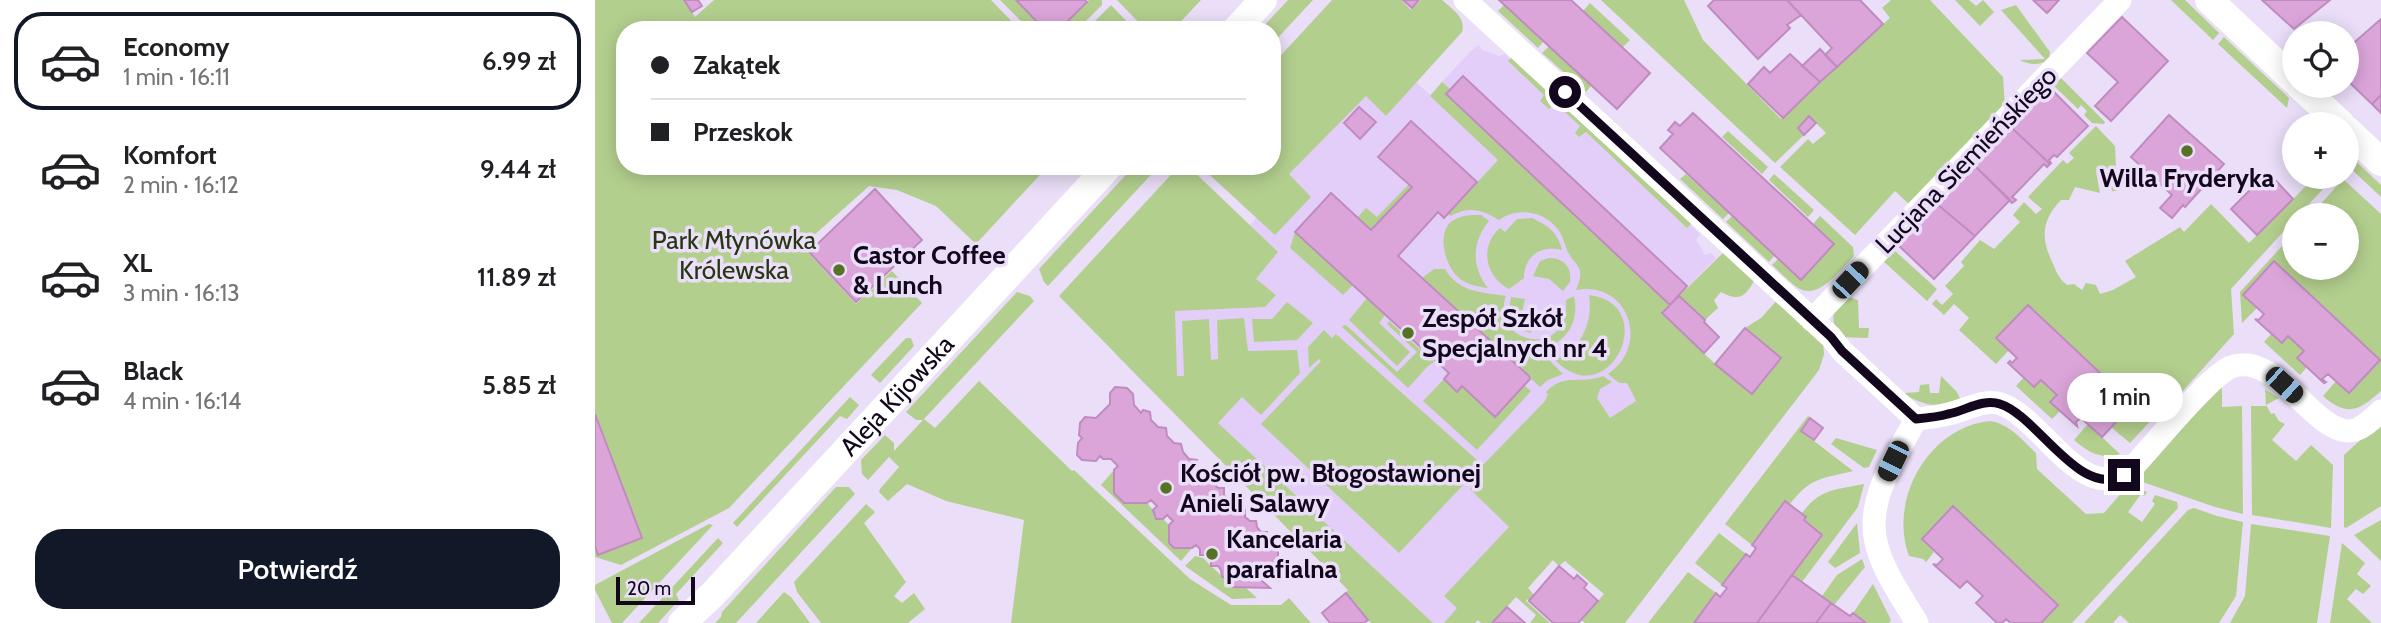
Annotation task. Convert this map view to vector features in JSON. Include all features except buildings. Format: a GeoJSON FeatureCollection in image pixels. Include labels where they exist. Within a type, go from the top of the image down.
{"type":"FeatureCollection","features":[{"type":"Feature","properties":{"kind":"street"},"geometry":{"type":"LineString","coordinates":[[1244,21],[1263,0]]}},
{"type":"Feature","properties":{"kind":"street"},"geometry":{"type":"LineString","coordinates":[[1465,0],[1916,419]]}},
{"type":"Feature","properties":{"kind":"street","name":"Lucjana Siemieńskiego"},"geometry":{"type":"LineString","coordinates":[[1812,320],[2120,0]]}},
{"type":"Feature","properties":{"kind":"street"},"geometry":{"type":"LineString","coordinates":[[2209,0],[2282,69]]}},
{"type":"Feature","properties":{"kind":"street"},"geometry":{"type":"LineString","coordinates":[[2313,98],[2328,112]]}},
{"type":"Feature","properties":{"kind":"street"},"geometry":{"type":"LineString","coordinates":[[2359,141],[2381,162]]}},
{"type":"Feature","properties":{"kind":"street","name":"Aleja Kijowska"},"geometry":{"type":"LineString","coordinates":[[682,623],[713,594],[1101,175]]}},
{"type":"Feature","properties":{"kind":"street"},"geometry":{"type":"LineString","coordinates":[[1916,419],[1950,414],[1984,403],[1996,403],[2018,415],[2089,475],[2110,480],[2124,475],[2220,374],[2233,366],[2246,365],[2276,378],[2325,421],[2339,429],[2357,429],[2381,411]]}},
{"type":"Feature","properties":{"kind":"street"},"geometry":{"type":"LineString","coordinates":[[1916,419],[1885,477],[1876,507],[1874,527],[1882,560],[1917,623]]}},
{"type":"Feature","properties":{"kind":"shaded area","name":"Zespół Szkół Specjalnych nr 4"},"geometry":{"type":"Polygon","coordinates":[[[1479,45],[1482,50],[1499,56],[1505,54],[1700,234],[1696,240],[1705,255],[1711,253],[1716,258],[1662,313],[1704,353],[1626,456],[1470,623],[1381,623],[1114,353],[1189,272],[1221,253],[1253,222],[1261,211],[1254,203],[1389,57],[1430,95],[1479,45]]]}},
{"type":"Feature","properties":{"kind":"green space","name":"Park Młynówka Królewska"},"geometry":{"type":"Polygon","coordinates":[[[595,0],[684,0],[695,17],[714,0],[991,0],[1011,21],[616,21],[616,175],[1040,175],[976,244],[936,206],[897,190],[869,186],[802,246],[856,304],[892,271],[922,303],[729,508],[621,565],[595,557],[595,0]]]}},
{"type":"Feature","properties":{"kind":"green space"},"geometry":{"type":"Polygon","coordinates":[[[1000,0],[1016,0],[1036,21],[1021,21],[1000,0]]]}},
{"type":"Feature","properties":{"kind":"green space"},"geometry":{"type":"Polygon","coordinates":[[[1089,0],[1102,0],[1102,5],[1086,21],[1068,21],[1089,0]]]}},
{"type":"Feature","properties":{"kind":"green space"},"geometry":{"type":"Polygon","coordinates":[[[1117,0],[1201,0],[1181,21],[1137,21],[1117,0]]]}},
{"type":"Feature","properties":{"kind":"green space"},"geometry":{"type":"Polygon","coordinates":[[[1288,0],[1313,0],[1281,34],[1281,21],[1268,21],[1288,0]]]}},
{"type":"Feature","properties":{"kind":"green space"},"geometry":{"type":"Polygon","coordinates":[[[1332,0],[1401,0],[1411,10],[1421,0],[1442,0],[1460,18],[1463,27],[1462,32],[1386,116],[1366,96],[1289,174],[1311,197],[1275,235],[1210,175],[1281,175],[1281,55],[1332,0]]]}},
{"type":"Feature","properties":{"kind":"green space"},"geometry":{"type":"Polygon","coordinates":[[[1601,0],[1684,0],[1703,40],[1781,119],[1890,18],[1882,8],[1891,0],[1930,0],[2003,77],[2005,107],[1910,205],[1895,191],[1855,235],[1780,167],[1808,139],[1813,144],[1826,133],[1810,117],[1798,128],[1804,135],[1775,163],[1601,0]]]}},
{"type":"Feature","properties":{"kind":"green space"},"geometry":{"type":"Polygon","coordinates":[[[1955,0],[1969,0],[1976,6],[1983,0],[1994,12],[1980,26],[1955,0]]]}},
{"type":"Feature","properties":{"kind":"green space"},"geometry":{"type":"Polygon","coordinates":[[[2171,0],[2185,0],[2219,33],[2213,40],[2171,0]]]}},
{"type":"Feature","properties":{"kind":"green space"},"geometry":{"type":"Polygon","coordinates":[[[1590,3],[1630,40],[1622,48],[1583,11],[1590,3]]]}},
{"type":"Feature","properties":{"kind":"green space"},"geometry":{"type":"Polygon","coordinates":[[[1111,5],[1126,21],[1095,21],[1111,5]]]}},
{"type":"Feature","properties":{"kind":"green space"},"geometry":{"type":"Polygon","coordinates":[[[1504,5],[1544,41],[1538,48],[1498,11],[1504,5]]]}},
{"type":"Feature","properties":{"kind":"green space"},"geometry":{"type":"Polygon","coordinates":[[[2016,5],[2050,52],[2049,59],[2042,63],[2020,60],[2045,59],[2001,10],[2016,5]]]}},
{"type":"Feature","properties":{"kind":"green space"},"geometry":{"type":"Polygon","coordinates":[[[2224,37],[2282,91],[2282,98],[2289,98],[2287,108],[2218,44],[2224,37]]]}},
{"type":"Feature","properties":{"kind":"green space"},"geometry":{"type":"Polygon","coordinates":[[[1549,46],[1591,86],[1586,92],[1542,53],[1549,46]]]}},
{"type":"Feature","properties":{"kind":"green space"},"geometry":{"type":"Polygon","coordinates":[[[1514,55],[1694,221],[1687,228],[1586,132],[1579,137],[1575,133],[1580,126],[1555,103],[1549,109],[1540,101],[1544,95],[1508,61],[1514,55]]]}},
{"type":"Feature","properties":{"kind":"green space"},"geometry":{"type":"Polygon","coordinates":[[[2061,78],[2104,124],[2092,123],[2084,115],[2087,111],[2081,105],[2078,109],[2053,85],[2061,78]]]}},
{"type":"Feature","properties":{"kind":"green space"},"geometry":{"type":"Polygon","coordinates":[[[1442,82],[1450,89],[1446,95],[1670,305],[1662,314],[1751,394],[1781,358],[1745,328],[1761,318],[1779,298],[1823,341],[1824,354],[1819,370],[1625,623],[1585,623],[1581,620],[1604,594],[1565,561],[1559,566],[1553,560],[1528,588],[1534,595],[1526,601],[1550,623],[1530,623],[1536,615],[1516,597],[1492,623],[1481,623],[1478,620],[1475,623],[1444,623],[1457,608],[1444,596],[1509,527],[1470,489],[1483,465],[1545,401],[1548,394],[1546,392],[1560,382],[1603,376],[1612,382],[1600,389],[1597,398],[1610,418],[1636,401],[1627,383],[1619,383],[1608,374],[1621,362],[1628,347],[1628,317],[1609,295],[1594,290],[1576,290],[1580,270],[1555,226],[1528,212],[1520,212],[1499,220],[1475,210],[1450,216],[1448,214],[1498,160],[1430,96],[1442,82]]]}},
{"type":"Feature","properties":{"kind":"green space"},"geometry":{"type":"Polygon","coordinates":[[[2096,126],[2115,146],[2117,191],[2112,191],[2108,169],[2096,171],[2100,193],[2075,187],[2069,200],[2061,200],[2054,208],[2046,224],[2047,248],[2058,274],[2067,285],[2074,284],[2082,290],[2086,283],[2096,285],[2100,294],[2136,277],[2125,261],[2180,227],[2184,232],[2211,204],[2249,243],[2282,210],[2282,233],[2231,289],[2234,334],[2172,403],[2169,401],[2130,443],[2111,427],[2028,305],[1997,338],[2009,350],[1996,364],[1959,330],[1969,318],[1954,304],[1944,315],[1932,304],[1936,299],[1942,305],[1953,294],[1945,286],[1964,266],[1961,262],[1980,240],[1994,249],[2020,222],[2013,215],[2024,202],[2036,214],[2042,209],[2028,197],[2063,160],[2067,164],[2074,158],[2069,153],[2096,126]]]}},
{"type":"Feature","properties":{"kind":"green space"},"geometry":{"type":"Polygon","coordinates":[[[1728,131],[1768,167],[1762,174],[1722,137],[1728,131]]]}},
{"type":"Feature","properties":{"kind":"green space"},"geometry":{"type":"Polygon","coordinates":[[[2359,164],[2381,185],[2381,197],[2359,176],[2359,164]]]}},
{"type":"Feature","properties":{"kind":"green space"},"geometry":{"type":"Polygon","coordinates":[[[1686,174],[1729,213],[1723,219],[1680,179],[1686,174]]]}},
{"type":"Feature","properties":{"kind":"green space"},"geometry":{"type":"Polygon","coordinates":[[[1774,174],[1814,210],[1808,217],[1769,180],[1774,174]]]}},
{"type":"Feature","properties":{"kind":"green space"},"geometry":{"type":"Polygon","coordinates":[[[1126,175],[1151,175],[1048,286],[1039,269],[1126,175]]]}},
{"type":"Feature","properties":{"kind":"green space"},"geometry":{"type":"Polygon","coordinates":[[[1171,175],[1197,175],[1278,252],[1256,279],[1276,295],[1265,307],[1175,311],[1177,376],[1184,376],[1182,321],[1209,319],[1211,360],[1218,359],[1217,320],[1244,318],[1248,351],[1297,350],[1300,373],[1261,415],[1242,397],[1218,423],[1433,623],[1371,623],[1346,593],[1348,590],[1059,296],[1171,175]]]}},
{"type":"Feature","properties":{"kind":"green space"},"geometry":{"type":"Polygon","coordinates":[[[1409,184],[1412,187],[1371,230],[1357,218],[1366,208],[1377,217],[1409,184]]]}},
{"type":"Feature","properties":{"kind":"green space"},"geometry":{"type":"Polygon","coordinates":[[[2303,189],[2323,189],[2310,203],[2289,203],[2303,189]]]}},
{"type":"Feature","properties":{"kind":"green space"},"geometry":{"type":"Polygon","coordinates":[[[2334,189],[2354,189],[2381,214],[2381,391],[2353,409],[2339,407],[2323,396],[2336,381],[2349,393],[2379,359],[2294,280],[2359,280],[2359,203],[2322,203],[2334,189]]]}},
{"type":"Feature","properties":{"kind":"green space"},"geometry":{"type":"Polygon","coordinates":[[[1481,215],[1489,221],[1479,237],[1476,263],[1488,288],[1472,285],[1461,279],[1450,266],[1444,245],[1445,231],[1453,220],[1481,215]]]}},
{"type":"Feature","properties":{"kind":"green space"},"geometry":{"type":"Polygon","coordinates":[[[1732,216],[1775,255],[1769,262],[1726,222],[1732,216]]]}},
{"type":"Feature","properties":{"kind":"green space"},"geometry":{"type":"Polygon","coordinates":[[[1820,216],[1853,247],[1854,256],[1829,282],[1822,287],[1806,291],[1795,286],[1772,265],[1778,259],[1801,279],[1834,244],[1813,224],[1820,216]]]}},
{"type":"Feature","properties":{"kind":"green space"},"geometry":{"type":"Polygon","coordinates":[[[1532,218],[1551,230],[1558,238],[1562,250],[1547,249],[1535,254],[1527,264],[1524,278],[1509,289],[1501,284],[1490,269],[1487,252],[1489,243],[1500,228],[1505,232],[1517,219],[1532,218]]]}},
{"type":"Feature","properties":{"kind":"green space"},"geometry":{"type":"Polygon","coordinates":[[[1295,232],[1353,285],[1343,295],[1290,248],[1295,232]]]}},
{"type":"Feature","properties":{"kind":"green space"},"geometry":{"type":"Polygon","coordinates":[[[2282,246],[2282,268],[2274,261],[2244,294],[2257,308],[2242,323],[2240,292],[2282,246]]]}},
{"type":"Feature","properties":{"kind":"green space"},"geometry":{"type":"Polygon","coordinates":[[[1726,250],[1756,277],[1746,293],[1738,297],[1721,292],[1714,300],[1718,308],[1705,320],[1679,296],[1726,250]]]}},
{"type":"Feature","properties":{"kind":"green space"},"geometry":{"type":"Polygon","coordinates":[[[1894,250],[1937,289],[1927,301],[1883,261],[1894,250]]]}},
{"type":"Feature","properties":{"kind":"green space"},"geometry":{"type":"Polygon","coordinates":[[[1549,258],[1563,262],[1568,268],[1570,282],[1563,291],[1549,279],[1533,276],[1540,261],[1549,258]]]}},
{"type":"Feature","properties":{"kind":"green space"},"geometry":{"type":"Polygon","coordinates":[[[1434,269],[1445,269],[1457,283],[1472,290],[1506,296],[1504,313],[1510,327],[1523,336],[1540,339],[1545,356],[1563,374],[1548,380],[1540,387],[1422,278],[1434,269]]]}},
{"type":"Feature","properties":{"kind":"green space"},"geometry":{"type":"Polygon","coordinates":[[[1017,292],[1030,296],[1034,301],[924,419],[935,428],[979,381],[1190,579],[1231,605],[1281,605],[1289,598],[1311,623],[1011,623],[1024,520],[946,501],[907,484],[888,501],[879,492],[899,467],[889,457],[868,480],[862,474],[861,460],[885,435],[894,443],[894,451],[923,420],[916,420],[906,412],[1017,292]]]}},
{"type":"Feature","properties":{"kind":"green space"},"geometry":{"type":"Polygon","coordinates":[[[1589,295],[1611,303],[1622,317],[1625,334],[1620,352],[1609,366],[1593,375],[1575,374],[1555,360],[1572,349],[1583,334],[1589,316],[1589,295]]]}},
{"type":"Feature","properties":{"kind":"green space"},"geometry":{"type":"Polygon","coordinates":[[[1843,295],[1858,300],[1859,328],[1869,328],[1868,338],[1841,337],[1833,316],[1843,295]]]}},
{"type":"Feature","properties":{"kind":"green space"},"geometry":{"type":"Polygon","coordinates":[[[1574,296],[1575,312],[1571,327],[1562,338],[1548,347],[1546,338],[1560,327],[1565,318],[1566,300],[1574,296]]]}},
{"type":"Feature","properties":{"kind":"green space"},"geometry":{"type":"Polygon","coordinates":[[[1511,297],[1525,299],[1522,312],[1533,321],[1531,333],[1520,328],[1513,320],[1511,297]]]}},
{"type":"Feature","properties":{"kind":"green space"},"geometry":{"type":"Polygon","coordinates":[[[1367,298],[1386,314],[1379,323],[1410,352],[1397,366],[1349,320],[1367,298]]]}},
{"type":"Feature","properties":{"kind":"green space"},"geometry":{"type":"Polygon","coordinates":[[[1287,302],[1313,323],[1297,340],[1254,342],[1252,319],[1272,319],[1287,302]]]}},
{"type":"Feature","properties":{"kind":"green space"},"geometry":{"type":"Polygon","coordinates":[[[1389,321],[1434,362],[1408,388],[1342,327],[1347,326],[1397,372],[1417,352],[1387,324],[1389,321]]]}},
{"type":"Feature","properties":{"kind":"green space"},"geometry":{"type":"Polygon","coordinates":[[[1324,330],[1332,338],[1336,334],[1477,460],[1464,484],[1399,553],[1261,424],[1321,361],[1319,359],[1309,368],[1308,347],[1324,330]]]}},
{"type":"Feature","properties":{"kind":"green space"},"geometry":{"type":"Polygon","coordinates":[[[2271,334],[2281,343],[2288,336],[2304,351],[2298,358],[2307,367],[2300,375],[2264,342],[2271,334]]]}},
{"type":"Feature","properties":{"kind":"green space"},"geometry":{"type":"Polygon","coordinates":[[[906,338],[911,338],[914,346],[880,383],[871,375],[906,338]]]}},
{"type":"Feature","properties":{"kind":"green space"},"geometry":{"type":"Polygon","coordinates":[[[1941,376],[1957,392],[1961,401],[1931,405],[1903,393],[1919,392],[1920,385],[1929,384],[1930,393],[1939,393],[1941,376]]]}},
{"type":"Feature","properties":{"kind":"green space"},"geometry":{"type":"Polygon","coordinates":[[[2024,377],[2041,380],[2057,395],[2051,402],[2060,411],[2052,419],[2016,386],[2024,377]]]}},
{"type":"Feature","properties":{"kind":"green space"},"geometry":{"type":"Polygon","coordinates":[[[1444,379],[1457,391],[1462,386],[1495,416],[1524,385],[1531,391],[1477,450],[1423,401],[1444,379]]]}},
{"type":"Feature","properties":{"kind":"green space"},"geometry":{"type":"Polygon","coordinates":[[[2222,386],[2222,407],[2242,406],[2243,514],[2134,479],[2222,386]]]}},
{"type":"Feature","properties":{"kind":"green space"},"geometry":{"type":"Polygon","coordinates":[[[2265,389],[2279,398],[2266,405],[2271,414],[2274,413],[2279,421],[2285,424],[2272,440],[2296,461],[2311,445],[2333,465],[2331,528],[2252,515],[2251,406],[2266,406],[2265,389]]]}},
{"type":"Feature","properties":{"kind":"green space"},"geometry":{"type":"Polygon","coordinates":[[[850,397],[859,405],[847,419],[840,416],[737,527],[733,523],[850,397]]]}},
{"type":"Feature","properties":{"kind":"green space"},"geometry":{"type":"Polygon","coordinates":[[[1808,416],[1810,418],[1801,431],[1853,471],[1817,480],[1790,504],[1784,501],[1752,545],[1725,524],[1808,416]]]}},
{"type":"Feature","properties":{"kind":"green space"},"geometry":{"type":"Polygon","coordinates":[[[1990,421],[2010,429],[2026,443],[2036,453],[2037,469],[2086,514],[2104,513],[2123,491],[2129,495],[2136,488],[2147,492],[2144,496],[2141,494],[2128,512],[2142,522],[2155,504],[2152,501],[2155,495],[2177,502],[2178,508],[2072,623],[2041,623],[2058,604],[1953,506],[1922,539],[1934,552],[1926,562],[1909,556],[1904,534],[1904,512],[1909,490],[1919,469],[1932,451],[1949,437],[1968,426],[1990,421]]]}},
{"type":"Feature","properties":{"kind":"green space"},"geometry":{"type":"Polygon","coordinates":[[[2381,421],[2381,506],[2346,528],[2344,455],[2381,421]]]}},
{"type":"Feature","properties":{"kind":"green space"},"geometry":{"type":"Polygon","coordinates":[[[2088,424],[2120,454],[2095,454],[2074,440],[2088,424]]]}},
{"type":"Feature","properties":{"kind":"green space"},"geometry":{"type":"Polygon","coordinates":[[[1836,438],[1877,450],[1869,467],[1864,468],[1831,444],[1836,438]]]}},
{"type":"Feature","properties":{"kind":"green space"},"geometry":{"type":"Polygon","coordinates":[[[1114,470],[1114,493],[1124,503],[1147,503],[1153,510],[1155,519],[1163,519],[1169,525],[1169,543],[1174,548],[1192,548],[1181,561],[1101,485],[1114,470]]]}},
{"type":"Feature","properties":{"kind":"green space"},"geometry":{"type":"Polygon","coordinates":[[[1864,484],[1858,507],[1802,582],[1792,575],[1822,535],[1804,520],[1806,517],[1802,513],[1822,494],[1864,484]]]}},
{"type":"Feature","properties":{"kind":"green space"},"geometry":{"type":"Polygon","coordinates":[[[836,487],[849,487],[855,494],[736,623],[715,623],[722,612],[836,487]]]}},
{"type":"Feature","properties":{"kind":"green space"},"geometry":{"type":"Polygon","coordinates":[[[866,504],[875,512],[864,523],[906,582],[894,596],[902,603],[914,593],[925,609],[908,623],[821,623],[797,592],[794,582],[866,504]]]}},
{"type":"Feature","properties":{"kind":"green space"},"geometry":{"type":"Polygon","coordinates":[[[2194,508],[2243,522],[2236,596],[2219,623],[2129,623],[2120,615],[2113,623],[2084,623],[2188,510],[2194,508]]]}},
{"type":"Feature","properties":{"kind":"green space"},"geometry":{"type":"Polygon","coordinates":[[[2381,520],[2381,561],[2354,535],[2381,520]]]}},
{"type":"Feature","properties":{"kind":"green space"},"geometry":{"type":"Polygon","coordinates":[[[1857,523],[1860,553],[1835,568],[1828,562],[1857,523]]]}},
{"type":"Feature","properties":{"kind":"green space"},"geometry":{"type":"Polygon","coordinates":[[[709,524],[713,525],[622,623],[612,623],[595,585],[709,524]]]}},
{"type":"Feature","properties":{"kind":"green space"},"geometry":{"type":"Polygon","coordinates":[[[2251,524],[2330,536],[2317,623],[2230,623],[2245,596],[2251,524]]]}},
{"type":"Feature","properties":{"kind":"green space"},"geometry":{"type":"Polygon","coordinates":[[[1719,533],[1746,554],[1722,585],[1695,563],[1719,533]]]}},
{"type":"Feature","properties":{"kind":"green space"},"geometry":{"type":"Polygon","coordinates":[[[718,538],[723,543],[676,594],[679,600],[658,623],[639,623],[718,538]]]}},
{"type":"Feature","properties":{"kind":"green space"},"geometry":{"type":"Polygon","coordinates":[[[2342,543],[2365,563],[2357,574],[2371,586],[2363,594],[2356,589],[2347,599],[2372,623],[2330,623],[2342,543]]]}},
{"type":"Feature","properties":{"kind":"green space"},"geometry":{"type":"Polygon","coordinates":[[[1195,556],[1203,558],[1233,587],[1246,588],[1257,598],[1232,599],[1185,566],[1195,556]]]}},
{"type":"Feature","properties":{"kind":"green space"},"geometry":{"type":"Polygon","coordinates":[[[1862,559],[1865,567],[1834,605],[1822,596],[1837,575],[1862,559]]]}},
{"type":"Feature","properties":{"kind":"green space"},"geometry":{"type":"Polygon","coordinates":[[[1688,572],[1716,593],[1694,623],[1648,623],[1688,572]]]}},
{"type":"Feature","properties":{"kind":"green space"},"geometry":{"type":"Polygon","coordinates":[[[1873,584],[1891,620],[1889,623],[1866,623],[1853,613],[1873,584]]]}},
{"type":"Feature","properties":{"kind":"green space"},"geometry":{"type":"Polygon","coordinates":[[[784,592],[791,597],[810,623],[756,623],[784,592]]]}},
{"type":"Feature","properties":{"kind":"place","name":"Willa Fryderyka"},"geometry":{"type":"Point","coordinates":[2187,151]}},
{"type":"Feature","properties":{"kind":"place","name":"Castor Coffee & Lunch"},"geometry":{"type":"Point","coordinates":[839,270]}},
{"type":"Feature","properties":{"kind":"place","name":"Zespół Szkół Specjalnych nr 4"},"geometry":{"type":"Point","coordinates":[1408,333]}},
{"type":"Feature","properties":{"kind":"place","name":"Kościół pw. Błogosławionej Anieli Salawy"},"geometry":{"type":"Point","coordinates":[1166,488]}},
{"type":"Feature","properties":{"kind":"place","name":"Kancelaria parafialna"},"geometry":{"type":"Point","coordinates":[1212,554]}},
{"type":"Feature","properties":{"kind":"route"},"geometry":{"type":"LineString","coordinates":[[1565,92],[1916,419],[1950,414],[1984,403],[2002,404],[2089,475],[2110,480],[2124,475]]}}]}
